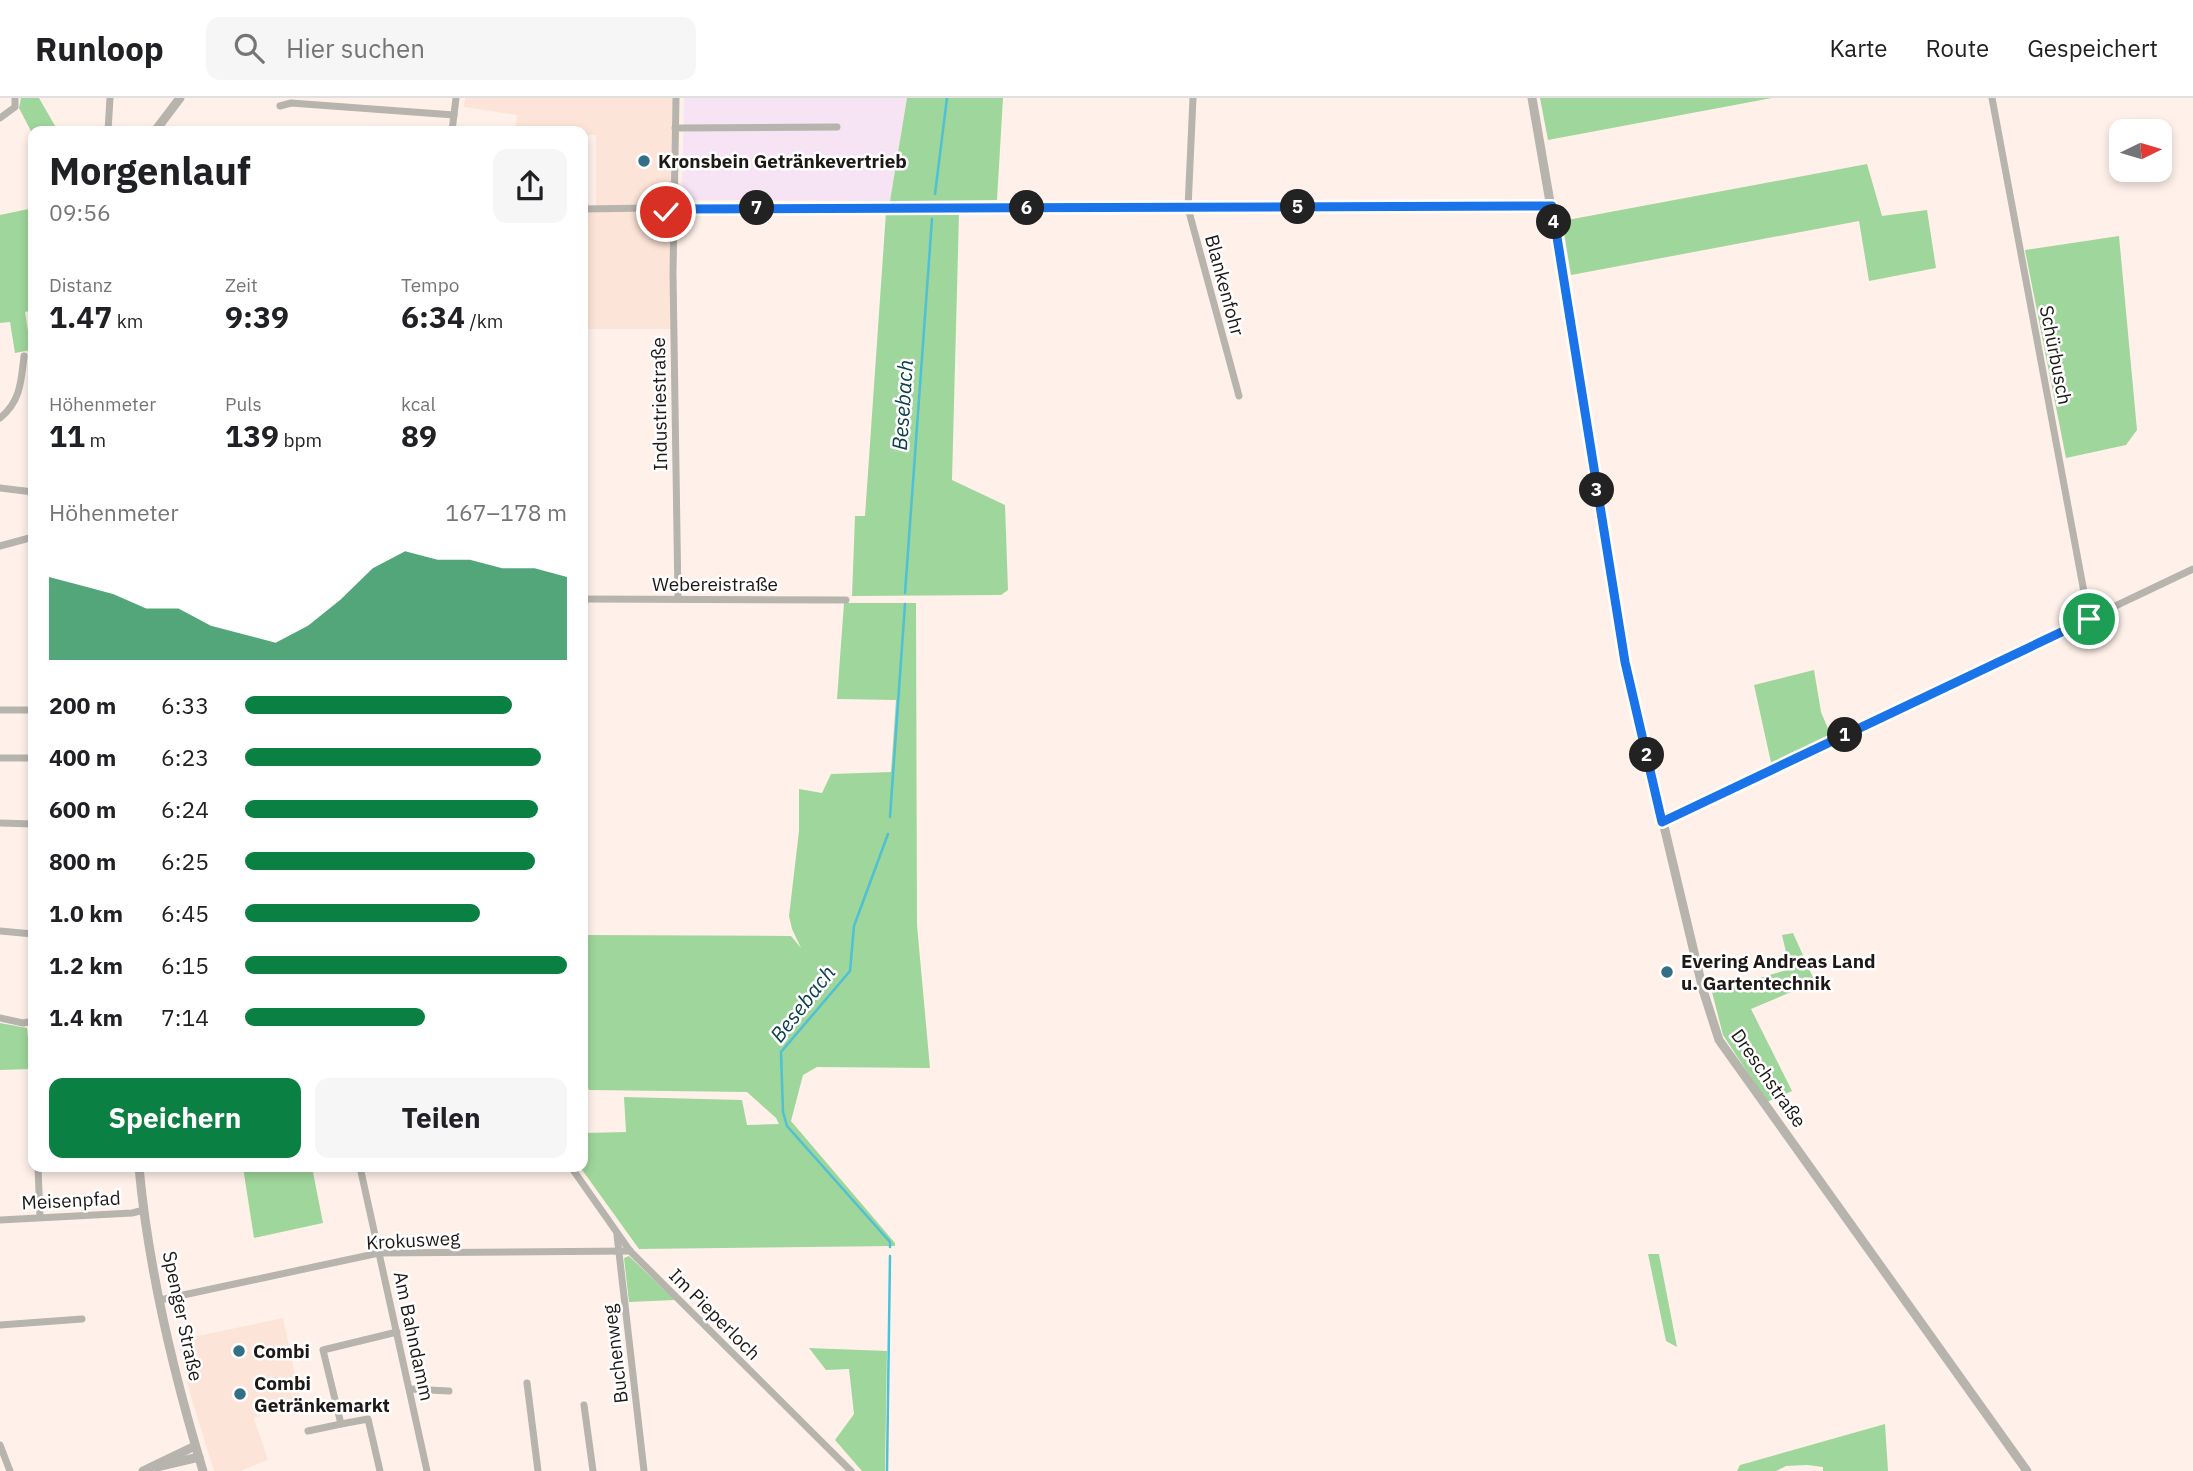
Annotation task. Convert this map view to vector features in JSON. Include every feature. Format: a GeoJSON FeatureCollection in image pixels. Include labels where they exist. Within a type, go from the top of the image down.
{"type":"FeatureCollection","features":[{"type":"Feature","properties":{"kind":"street"},"geometry":{"type":"LineString","coordinates":[[108,126],[110,98]]}},
{"type":"Feature","properties":{"kind":"street"},"geometry":{"type":"LineString","coordinates":[[159,126],[180,98]]}},
{"type":"Feature","properties":{"kind":"street"},"geometry":{"type":"LineString","coordinates":[[453,126],[456,98]]}},
{"type":"Feature","properties":{"kind":"street","name":"Industriestraße"},"geometry":{"type":"LineString","coordinates":[[676,98],[674,209],[678,599]]}},
{"type":"Feature","properties":{"kind":"street","name":"Blankenfohr"},"geometry":{"type":"LineString","coordinates":[[1193,98],[1188,208],[1238,396]]}},
{"type":"Feature","properties":{"kind":"street","name":"Dreschstraße"},"geometry":{"type":"LineString","coordinates":[[1532,98],[1583,393],[1625,662],[1703,990],[1719,1040],[2027,1471]]}},
{"type":"Feature","properties":{"kind":"street","name":"Schürbusch"},"geometry":{"type":"LineString","coordinates":[[1992,98],[2089,619]]}},
{"type":"Feature","properties":{"kind":"street"},"geometry":{"type":"LineString","coordinates":[[0,118],[15,102]]}},
{"type":"Feature","properties":{"kind":"street"},"geometry":{"type":"LineString","coordinates":[[280,106],[291,103],[454,115]]}},
{"type":"Feature","properties":{"kind":"street"},"geometry":{"type":"LineString","coordinates":[[675,128],[836,127]]}},
{"type":"Feature","properties":{"kind":"street"},"geometry":{"type":"LineString","coordinates":[[650,208],[654,194],[674,184]]}},
{"type":"Feature","properties":{"kind":"street"},"geometry":{"type":"LineString","coordinates":[[588,209],[650,208],[662,214],[674,209],[1552,206]]}},
{"type":"Feature","properties":{"kind":"street"},"geometry":{"type":"LineString","coordinates":[[0,418],[10,409],[20,390],[24,356]]}},
{"type":"Feature","properties":{"kind":"street"},"geometry":{"type":"LineString","coordinates":[[0,488],[28,491]]}},
{"type":"Feature","properties":{"kind":"street"},"geometry":{"type":"LineString","coordinates":[[0,546],[28,538]]}},
{"type":"Feature","properties":{"kind":"street"},"geometry":{"type":"LineString","coordinates":[[1662,822],[2193,569]]}},
{"type":"Feature","properties":{"kind":"street","name":"Webereistraße"},"geometry":{"type":"LineString","coordinates":[[588,599],[846,600]]}},
{"type":"Feature","properties":{"kind":"street"},"geometry":{"type":"LineString","coordinates":[[0,710],[28,710]]}},
{"type":"Feature","properties":{"kind":"street"},"geometry":{"type":"LineString","coordinates":[[0,758],[28,758]]}},
{"type":"Feature","properties":{"kind":"street"},"geometry":{"type":"LineString","coordinates":[[0,823],[28,824]]}},
{"type":"Feature","properties":{"kind":"street"},"geometry":{"type":"LineString","coordinates":[[0,931],[28,934]]}},
{"type":"Feature","properties":{"kind":"street"},"geometry":{"type":"LineString","coordinates":[[0,1018],[28,1022]]}},
{"type":"Feature","properties":{"kind":"street"},"geometry":{"type":"LineString","coordinates":[[38,1172],[40,1217]]}},
{"type":"Feature","properties":{"kind":"street","name":"Spenger Straße"},"geometry":{"type":"LineString","coordinates":[[140,1172],[160,1300],[203,1471]]}},
{"type":"Feature","properties":{"kind":"street","name":"Am Bahndamm"},"geometry":{"type":"LineString","coordinates":[[361,1172],[427,1471]]}},
{"type":"Feature","properties":{"kind":"street","name":"Im Pieperloch"},"geometry":{"type":"LineString","coordinates":[[574,1172],[630,1251],[851,1471]]}},
{"type":"Feature","properties":{"kind":"street","name":"Meisenpfad"},"geometry":{"type":"LineString","coordinates":[[0,1220],[132,1213],[144,1210]]}},
{"type":"Feature","properties":{"kind":"street","name":"Buchenweg"},"geometry":{"type":"LineString","coordinates":[[616,1233],[645,1471]]}},
{"type":"Feature","properties":{"kind":"street","name":"Krokusweg"},"geometry":{"type":"LineString","coordinates":[[160,1300],[379,1253],[630,1251]]}},
{"type":"Feature","properties":{"kind":"street"},"geometry":{"type":"LineString","coordinates":[[0,1325],[82,1319]]}},
{"type":"Feature","properties":{"kind":"street"},"geometry":{"type":"LineString","coordinates":[[341,1424],[323,1350],[397,1332]]}},
{"type":"Feature","properties":{"kind":"street"},"geometry":{"type":"LineString","coordinates":[[527,1383],[538,1471]]}},
{"type":"Feature","properties":{"kind":"street"},"geometry":{"type":"LineString","coordinates":[[410,1389],[449,1391]]}},
{"type":"Feature","properties":{"kind":"street"},"geometry":{"type":"LineString","coordinates":[[584,1405],[593,1471]]}},
{"type":"Feature","properties":{"kind":"street"},"geometry":{"type":"LineString","coordinates":[[308,1431],[368,1419],[380,1471]]}},
{"type":"Feature","properties":{"kind":"street"},"geometry":{"type":"LineString","coordinates":[[0,1446],[10,1471]]}},
{"type":"Feature","properties":{"kind":"street"},"geometry":{"type":"LineString","coordinates":[[146,1470],[195,1446]]}},
{"type":"Feature","properties":{"kind":"street"},"geometry":{"type":"LineString","coordinates":[[146,1470],[199,1457]]}},
{"type":"Feature","properties":{"kind":"shaded area"},"geometry":{"type":"Polygon","coordinates":[[[465,98],[673,98],[671,162],[675,213],[670,218],[671,329],[588,329],[588,212],[596,211],[596,135],[588,135],[588,126],[516,126],[517,115],[464,107],[465,98]]]}},
{"type":"Feature","properties":{"kind":"shaded area"},"geometry":{"type":"Polygon","coordinates":[[[684,98],[907,98],[890,201],[691,200],[682,191],[684,98]]]}},
{"type":"Feature","properties":{"kind":"shaded area"},"geometry":{"type":"Polygon","coordinates":[[[283,1318],[301,1402],[254,1418],[268,1460],[240,1471],[214,1471],[190,1394],[178,1340],[283,1318]]]}},
{"type":"Feature","properties":{"kind":"green space"},"geometry":{"type":"Polygon","coordinates":[[[21,98],[39,98],[55,126],[28,126],[19,108],[21,98]]]}},
{"type":"Feature","properties":{"kind":"green space"},"geometry":{"type":"Polygon","coordinates":[[[907,98],[1003,98],[997,200],[890,201],[907,98]]]}},
{"type":"Feature","properties":{"kind":"green space"},"geometry":{"type":"Polygon","coordinates":[[[1540,98],[1772,98],[1548,140],[1540,98]]]}},
{"type":"Feature","properties":{"kind":"green space"},"geometry":{"type":"Polygon","coordinates":[[[1867,164],[1882,216],[1927,210],[1936,268],[1869,281],[1859,221],[1571,275],[1562,221],[1867,164]]]}},
{"type":"Feature","properties":{"kind":"green space"},"geometry":{"type":"Polygon","coordinates":[[[28,209],[28,311],[25,312],[28,351],[15,353],[10,322],[0,323],[0,215],[28,209]]]}},
{"type":"Feature","properties":{"kind":"green space"},"geometry":{"type":"Polygon","coordinates":[[[886,212],[959,213],[952,480],[1005,505],[1008,590],[1001,595],[852,596],[855,516],[865,516],[886,212]]]}},
{"type":"Feature","properties":{"kind":"green space"},"geometry":{"type":"Polygon","coordinates":[[[2119,236],[2137,430],[2126,445],[2066,458],[2025,250],[2119,236]]]}},
{"type":"Feature","properties":{"kind":"green space"},"geometry":{"type":"Polygon","coordinates":[[[844,603],[916,603],[917,925],[930,1068],[817,1067],[803,1075],[791,1121],[895,1246],[639,1249],[584,1172],[588,1172],[588,1133],[626,1132],[624,1097],[742,1100],[747,1125],[779,1124],[776,1118],[747,1092],[589,1090],[588,935],[791,936],[801,948],[789,916],[799,831],[799,789],[822,793],[831,774],[891,772],[896,700],[837,699],[844,603]]]}},
{"type":"Feature","properties":{"kind":"green space"},"geometry":{"type":"Polygon","coordinates":[[[1814,670],[1821,712],[1832,738],[1772,767],[1754,685],[1814,670]]]}},
{"type":"Feature","properties":{"kind":"green space"},"geometry":{"type":"Polygon","coordinates":[[[1793,933],[1815,982],[1751,1009],[1792,1091],[1767,1102],[1723,1035],[1712,992],[1790,969],[1782,935],[1793,933]]]}},
{"type":"Feature","properties":{"kind":"green space"},"geometry":{"type":"Polygon","coordinates":[[[0,1023],[27,1028],[28,1069],[0,1070],[0,1023]]]}},
{"type":"Feature","properties":{"kind":"green space"},"geometry":{"type":"Polygon","coordinates":[[[244,1172],[313,1172],[323,1223],[254,1238],[244,1172]]]}},
{"type":"Feature","properties":{"kind":"green space"},"geometry":{"type":"Polygon","coordinates":[[[1648,1254],[1659,1254],[1677,1347],[1666,1341],[1648,1254]]]}},
{"type":"Feature","properties":{"kind":"green space"},"geometry":{"type":"Polygon","coordinates":[[[629,1256],[675,1300],[629,1302],[624,1258],[629,1256]]]}},
{"type":"Feature","properties":{"kind":"green space"},"geometry":{"type":"Polygon","coordinates":[[[809,1348],[887,1351],[885,1471],[862,1471],[835,1440],[854,1414],[849,1369],[826,1370],[809,1348]]]}},
{"type":"Feature","properties":{"kind":"green space"},"geometry":{"type":"Polygon","coordinates":[[[1885,1424],[1888,1471],[1823,1471],[1823,1467],[1807,1465],[1786,1466],[1776,1471],[1737,1471],[1740,1465],[1885,1424]]]}},
{"type":"Feature","properties":{"kind":"waterway","name":"Besebach"},"geometry":{"type":"LineString","coordinates":[[935,194],[947,98]]}},
{"type":"Feature","properties":{"kind":"waterway","name":"Besebach"},"geometry":{"type":"LineString","coordinates":[[905,593],[932,219]]}},
{"type":"Feature","properties":{"kind":"waterway","name":"Besebach"},"geometry":{"type":"LineString","coordinates":[[890,817],[905,604]]}},
{"type":"Feature","properties":{"kind":"waterway","name":"Besebach"},"geometry":{"type":"LineString","coordinates":[[888,834],[854,926],[850,971],[781,1052],[783,1112],[787,1126],[890,1242],[890,1247]]}},
{"type":"Feature","properties":{"kind":"waterway","name":"Besebach"},"geometry":{"type":"LineString","coordinates":[[887,1471],[890,1256]]}},
{"type":"Feature","properties":{"kind":"place","name":"Kronsbein Getränkevertrieb"},"geometry":{"type":"Point","coordinates":[644,161]}},
{"type":"Feature","properties":{"kind":"place","name":"Evering Andreas Land u. Gartentechnik"},"geometry":{"type":"Point","coordinates":[1667,972]}},
{"type":"Feature","properties":{"kind":"place","name":"Combi"},"geometry":{"type":"Point","coordinates":[239,1351]}},
{"type":"Feature","properties":{"kind":"place","name":"Combi Getränkemarkt"},"geometry":{"type":"Point","coordinates":[240,1394]}},
{"type":"Feature","properties":{"kind":"route"},"geometry":{"type":"LineString","coordinates":[[666,212],[674,209],[803,207],[1552,206],[1625,662],[1662,822],[2089,619]]}}]}
